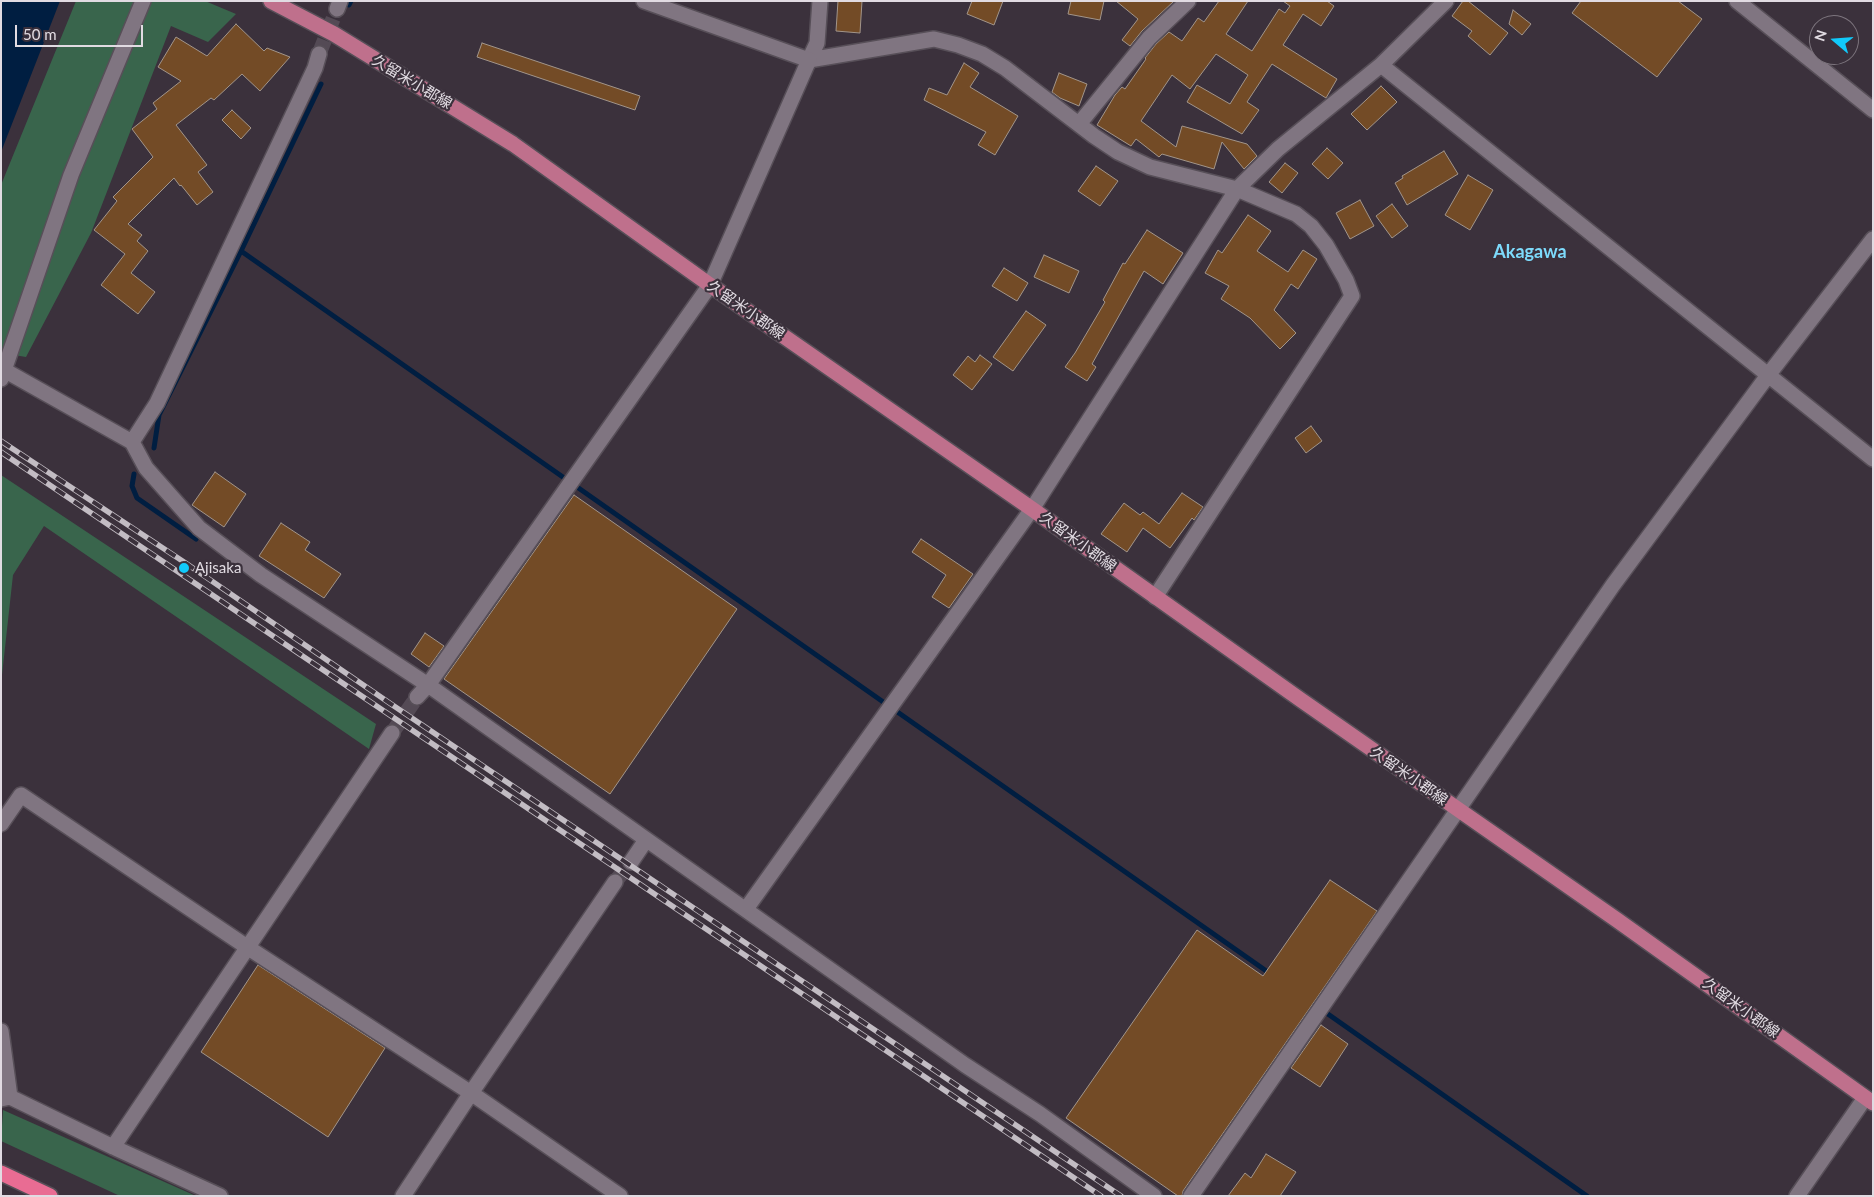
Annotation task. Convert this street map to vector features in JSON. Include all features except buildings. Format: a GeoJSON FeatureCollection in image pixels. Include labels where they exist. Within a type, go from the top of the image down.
{"type":"FeatureCollection","features":[{"type":"Feature","properties":{"kind":"highway"},"geometry":{"type":"LineString","coordinates":[[1,1172],[50,1196]]}},
{"type":"Feature","properties":{"kind":"main road","name":"久留米小郡線"},"geometry":{"type":"LineString","coordinates":[[271,1],[334,34],[513,144],[710,285],[1617,920],[1869,1100]]}},
{"type":"Feature","properties":{"kind":"street"},"geometry":{"type":"LineString","coordinates":[[143,1],[71,175],[3,374],[132,442],[146,468],[199,528],[261,575],[428,685],[965,1065],[1040,1114],[1154,1196]]}},
{"type":"Feature","properties":{"kind":"street"},"geometry":{"type":"LineString","coordinates":[[644,1],[809,60],[934,39],[958,45],[982,54],[1005,68],[1118,152],[1150,167],[1237,189],[1296,214],[1311,226],[1326,245],[1346,280],[1352,296],[1155,596]]}},
{"type":"Feature","properties":{"kind":"street"},"geometry":{"type":"LineString","coordinates":[[416,697],[428,685],[710,285],[818,43],[820,1]]}},
{"type":"Feature","properties":{"kind":"street"},"geometry":{"type":"LineString","coordinates":[[1079,124],[1149,38],[1188,1]]}},
{"type":"Feature","properties":{"kind":"street"},"geometry":{"type":"LineString","coordinates":[[746,909],[1032,509],[1237,189],[1278,149],[1381,65],[1446,1]]}},
{"type":"Feature","properties":{"kind":"street"},"geometry":{"type":"LineString","coordinates":[[1737,1],[1873,110]]}},
{"type":"Feature","properties":{"kind":"street"},"geometry":{"type":"LineString","coordinates":[[132,442],[157,403],[315,68],[319,54]]}},
{"type":"Feature","properties":{"kind":"street"},"geometry":{"type":"LineString","coordinates":[[1381,65],[1873,459]]}},
{"type":"Feature","properties":{"kind":"street"},"geometry":{"type":"LineString","coordinates":[[1191,1196],[1613,585],[1769,374],[1873,240]]}},
{"type":"Feature","properties":{"kind":"street"},"geometry":{"type":"LineString","coordinates":[[113,1147],[392,733]]}},
{"type":"Feature","properties":{"kind":"street"},"geometry":{"type":"LineString","coordinates":[[1,824],[21,795],[247,948],[471,1093],[620,1196]]}},
{"type":"Feature","properties":{"kind":"street"},"geometry":{"type":"LineString","coordinates":[[631,862],[646,840]]}},
{"type":"Feature","properties":{"kind":"street"},"geometry":{"type":"LineString","coordinates":[[403,1196],[615,882]]}},
{"type":"Feature","properties":{"kind":"street"},"geometry":{"type":"LineString","coordinates":[[1,1031],[6,1098],[220,1196]]}},
{"type":"Feature","properties":{"kind":"street"},"geometry":{"type":"LineString","coordinates":[[1797,1196],[1869,1100]]}},
{"type":"Feature","properties":{"kind":"green space"},"geometry":{"type":"Polygon","coordinates":[[[76,1],[205,1],[236,14],[208,42],[171,26],[91,233],[26,357],[1,354],[1,185],[76,1]]]}},
{"type":"Feature","properties":{"kind":"green space"},"geometry":{"type":"Polygon","coordinates":[[[1,475],[376,724],[369,749],[44,526],[13,575],[1,684],[1,475]]]}},
{"type":"Feature","properties":{"kind":"green space"},"geometry":{"type":"Polygon","coordinates":[[[3,1110],[196,1196],[120,1196],[1,1141],[3,1110]]]}},
{"type":"Feature","properties":{"kind":"water"},"geometry":{"type":"Polygon","coordinates":[[[1,1],[60,1],[1,152],[1,1]]]}},
{"type":"Feature","properties":{"kind":"waterway"},"geometry":{"type":"LineString","coordinates":[[349,5],[351,1]]}},
{"type":"Feature","properties":{"kind":"waterway"},"geometry":{"type":"LineString","coordinates":[[321,84],[241,251],[1272,975]]}},
{"type":"Feature","properties":{"kind":"waterway"},"geometry":{"type":"LineString","coordinates":[[154,448],[159,415],[241,251]]}},
{"type":"Feature","properties":{"kind":"waterway"},"geometry":{"type":"LineString","coordinates":[[134,474],[132,486],[137,498],[196,539]]}},
{"type":"Feature","properties":{"kind":"waterway"},"geometry":{"type":"LineString","coordinates":[[1308,1000],[1587,1196]]}},
{"type":"Feature","properties":{"kind":"tunnel"},"geometry":{"type":"LineString","coordinates":[[319,54],[337,9]]}},
{"type":"Feature","properties":{"kind":"tunnel"},"geometry":{"type":"LineString","coordinates":[[392,733],[417,697]]}},
{"type":"Feature","properties":{"kind":"tunnel"},"geometry":{"type":"LineString","coordinates":[[615,882],[631,862]]}},
{"type":"Feature","properties":{"kind":"railway"},"geometry":{"type":"LineString","coordinates":[[1,441],[187,564],[391,704],[1121,1196]]}},
{"type":"Feature","properties":{"kind":"railway"},"geometry":{"type":"LineString","coordinates":[[1,452],[1101,1196]]}},
{"type":"Feature","properties":{"kind":"place","name":"Ajisaka"},"geometry":{"type":"Point","coordinates":[184,568]}},
{"type":"Feature","properties":{"kind":"district","name":"Akagawa"},"geometry":{"type":"Point","coordinates":[1530,252]}}]}
